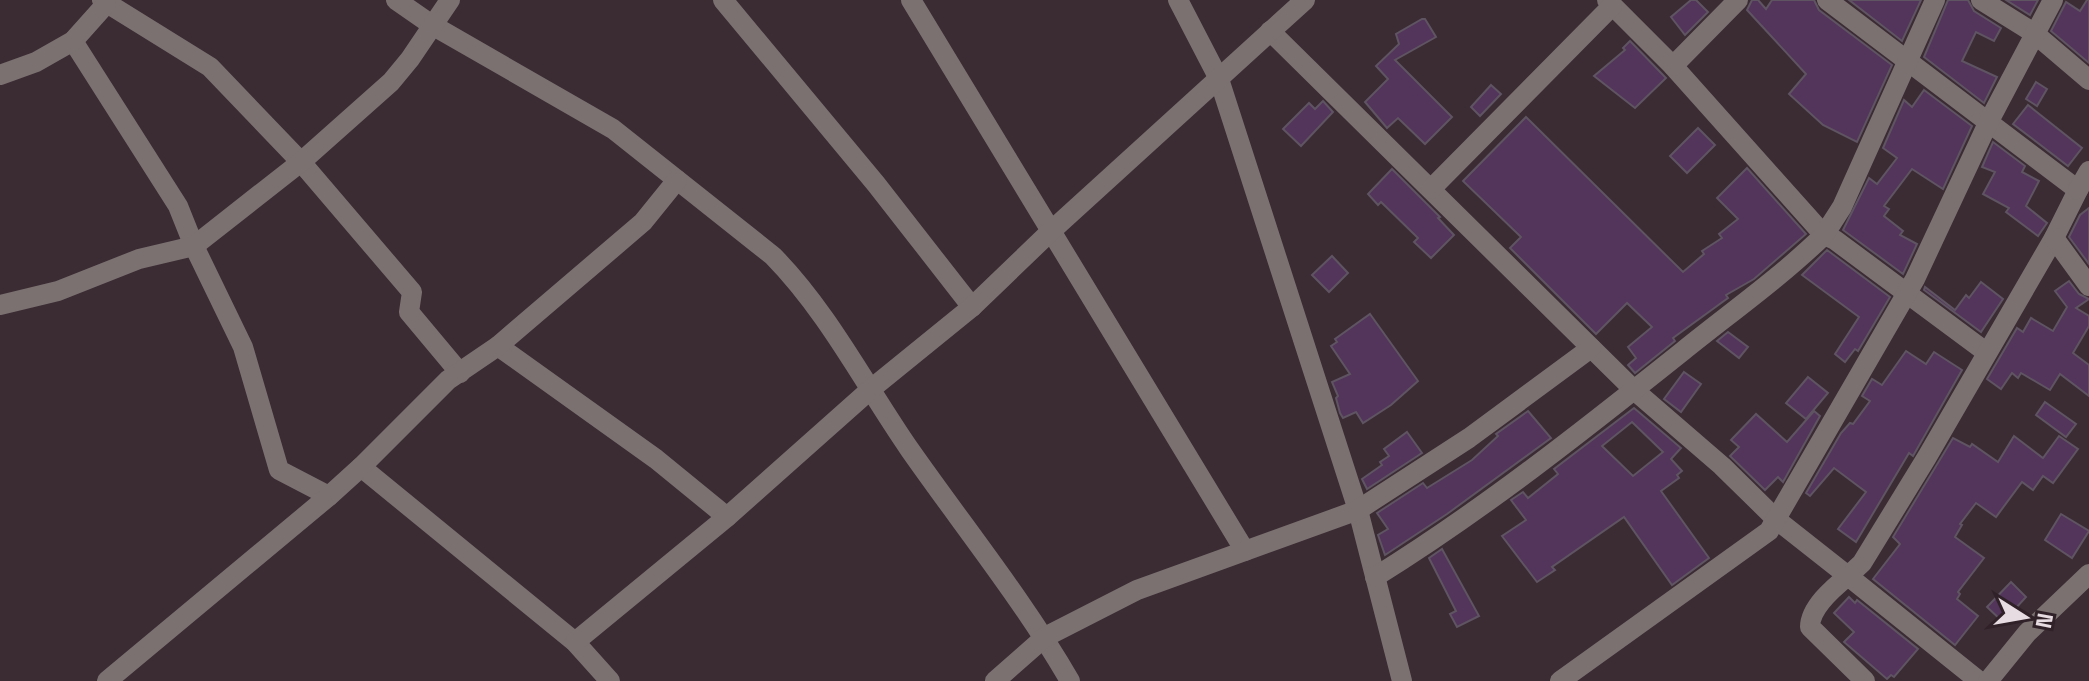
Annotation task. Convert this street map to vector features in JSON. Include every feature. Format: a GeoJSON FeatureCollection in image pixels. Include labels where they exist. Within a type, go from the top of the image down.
{"type":"FeatureCollection","features":[{"type":"Feature","properties":{"kind":"street"},"geometry":{"type":"LineString","coordinates":[[396,0],[432,25],[613,129],[773,256],[792,275],[908,447],[1045,637],[1070,681]]}},
{"type":"Feature","properties":{"kind":"street"},"geometry":{"type":"LineString","coordinates":[[0,305],[58,291],[139,259],[194,246],[301,162],[391,82],[450,0]]}},
{"type":"Feature","properties":{"kind":"street"},"geometry":{"type":"LineString","coordinates":[[723,0],[841,141],[972,307]]}},
{"type":"Feature","properties":{"kind":"street"},"geometry":{"type":"LineString","coordinates":[[911,0],[1245,551]]}},
{"type":"Feature","properties":{"kind":"street"},"geometry":{"type":"LineString","coordinates":[[1178,0],[1219,79],[1358,510],[1402,681]]}},
{"type":"Feature","properties":{"kind":"street"},"geometry":{"type":"LineString","coordinates":[[575,642],[727,517],[871,389],[972,307],[1305,0]]}},
{"type":"Feature","properties":{"kind":"street"},"geometry":{"type":"LineString","coordinates":[[1673,66],[1738,0]]}},
{"type":"Feature","properties":{"kind":"street"},"geometry":{"type":"LineString","coordinates":[[1827,0],[2078,190]]}},
{"type":"Feature","properties":{"kind":"street"},"geometry":{"type":"LineString","coordinates":[[1375,577],[1427,545],[1507,487],[1634,390],[1824,235],[1842,207],[1935,0]]}},
{"type":"Feature","properties":{"kind":"street"},"geometry":{"type":"LineString","coordinates":[[1981,0],[2034,33],[2089,80]]}},
{"type":"Feature","properties":{"kind":"street"},"geometry":{"type":"LineString","coordinates":[[1560,681],[1769,531],[1777,520],[1907,292],[1989,121],[2053,0]]}},
{"type":"Feature","properties":{"kind":"street"},"geometry":{"type":"LineString","coordinates":[[0,75],[36,62],[73,41],[104,2],[210,67],[301,162],[412,292],[409,312],[460,373]]}},
{"type":"Feature","properties":{"kind":"street"},"geometry":{"type":"LineString","coordinates":[[1431,189],[1610,3],[1673,66],[1824,235],[1986,352]]}},
{"type":"Feature","properties":{"kind":"street"},"geometry":{"type":"LineString","coordinates":[[1270,31],[1634,390],[1722,466],[1777,520],[1979,681]]}},
{"type":"Feature","properties":{"kind":"street"},"geometry":{"type":"LineString","coordinates":[[73,41],[178,206],[243,347],[279,470],[329,496]]}},
{"type":"Feature","properties":{"kind":"street"},"geometry":{"type":"LineString","coordinates":[[1865,681],[1810,627],[1813,613],[1837,585],[1862,563],[2054,238],[2089,171]]}},
{"type":"Feature","properties":{"kind":"street"},"geometry":{"type":"LineString","coordinates":[[107,681],[329,496],[448,380],[498,346],[643,222],[677,180]]}},
{"type":"Feature","properties":{"kind":"street"},"geometry":{"type":"LineString","coordinates":[[2054,238],[2089,286]]}},
{"type":"Feature","properties":{"kind":"street"},"geometry":{"type":"LineString","coordinates":[[498,346],[656,459],[727,517]]}},
{"type":"Feature","properties":{"kind":"street"},"geometry":{"type":"LineString","coordinates":[[995,681],[1045,637],[1137,590],[1358,510],[1469,438],[1591,348]]}},
{"type":"Feature","properties":{"kind":"street"},"geometry":{"type":"LineString","coordinates":[[361,467],[575,642],[610,681]]}},
{"type":"Feature","properties":{"kind":"street"},"geometry":{"type":"LineString","coordinates":[[1988,681],[2027,633],[2089,574]]}},
{"type":"Feature","properties":{"kind":"building"},"geometry":{"type":"Polygon","coordinates":[[[1691,0],[1696,0],[1708,12],[1685,35],[1671,17],[1691,0]]]}},
{"type":"Feature","properties":{"kind":"building"},"geometry":{"type":"Polygon","coordinates":[[[1752,0],[1758,0],[1766,9],[1772,0],[1814,0],[1819,10],[1892,65],[1857,142],[1823,125],[1789,94],[1806,74],[1747,10],[1752,0]]]}},
{"type":"Feature","properties":{"kind":"building"},"geometry":{"type":"Polygon","coordinates":[[[1849,0],[1921,0],[1902,41],[1849,0]]]}},
{"type":"Feature","properties":{"kind":"building"},"geometry":{"type":"Polygon","coordinates":[[[1948,0],[1968,0],[1974,11],[2001,28],[1994,41],[1976,32],[1962,61],[1997,77],[1984,103],[1924,57],[1948,0]]]}},
{"type":"Feature","properties":{"kind":"building"},"geometry":{"type":"Polygon","coordinates":[[[2006,0],[2038,0],[2030,15],[2006,0]]]}},
{"type":"Feature","properties":{"kind":"building"},"geometry":{"type":"Polygon","coordinates":[[[2087,0],[2089,63],[2051,31],[2066,2],[2080,11],[2087,0]]]}},
{"type":"Feature","properties":{"kind":"building"},"geometry":{"type":"Polygon","coordinates":[[[1422,19],[1436,37],[1395,60],[1452,117],[1425,144],[1398,118],[1387,128],[1365,102],[1388,79],[1376,66],[1399,44],[1396,34],[1422,19]]]}},
{"type":"Feature","properties":{"kind":"building"},"geometry":{"type":"Polygon","coordinates":[[[1630,41],[1666,78],[1635,108],[1594,76],[1625,50],[1623,48],[1630,41]]]}},
{"type":"Feature","properties":{"kind":"building"},"geometry":{"type":"Polygon","coordinates":[[[2036,82],[2047,89],[2037,106],[2026,99],[2036,82]]]}},
{"type":"Feature","properties":{"kind":"building"},"geometry":{"type":"Polygon","coordinates":[[[1491,85],[1501,94],[1480,116],[1471,107],[1491,85]]]}},
{"type":"Feature","properties":{"kind":"building"},"geometry":{"type":"Polygon","coordinates":[[[1924,90],[1972,126],[1943,189],[1912,169],[1884,206],[1889,209],[1884,216],[1903,231],[1900,235],[1917,244],[1903,274],[1843,230],[1869,178],[1877,184],[1897,158],[1883,148],[1904,100],[1912,107],[1924,90]]]}},
{"type":"Feature","properties":{"kind":"building"},"geometry":{"type":"Polygon","coordinates":[[[1323,101],[1333,112],[1301,146],[1283,129],[1309,103],[1315,109],[1323,101]]]}},
{"type":"Feature","properties":{"kind":"building"},"geometry":{"type":"Polygon","coordinates":[[[2028,105],[2082,148],[2068,166],[2013,124],[2028,105]]]}},
{"type":"Feature","properties":{"kind":"building"},"geometry":{"type":"Polygon","coordinates":[[[1526,117],[1683,272],[1704,254],[1702,251],[1722,238],[1719,234],[1738,219],[1717,198],[1747,168],[1806,234],[1754,279],[1726,295],[1728,298],[1673,338],[1675,341],[1635,373],[1628,365],[1636,358],[1628,347],[1652,327],[1627,303],[1596,334],[1510,248],[1521,237],[1463,181],[1526,117]]]}},
{"type":"Feature","properties":{"kind":"building"},"geometry":{"type":"Polygon","coordinates":[[[1698,128],[1715,145],[1687,173],[1670,156],[1698,128]]]}},
{"type":"Feature","properties":{"kind":"building"},"geometry":{"type":"Polygon","coordinates":[[[1993,142],[2025,166],[2022,172],[2039,181],[2026,206],[2047,223],[2038,236],[2006,212],[2009,208],[1983,194],[1995,172],[1982,167],[1993,142]]]}},
{"type":"Feature","properties":{"kind":"building"},"geometry":{"type":"Polygon","coordinates":[[[1392,169],[1454,235],[1431,258],[1414,242],[1418,238],[1381,202],[1378,205],[1368,194],[1392,169]]]}},
{"type":"Feature","properties":{"kind":"building"},"geometry":{"type":"Polygon","coordinates":[[[2089,208],[2089,264],[2069,237],[2080,215],[2089,208]]]}},
{"type":"Feature","properties":{"kind":"building"},"geometry":{"type":"Polygon","coordinates":[[[1827,250],[1890,297],[1858,351],[1855,349],[1845,362],[1835,354],[1859,317],[1802,275],[1827,250]]]}},
{"type":"Feature","properties":{"kind":"building"},"geometry":{"type":"Polygon","coordinates":[[[1332,256],[1348,273],[1329,292],[1312,275],[1332,256]]]}},
{"type":"Feature","properties":{"kind":"building"},"geometry":{"type":"Polygon","coordinates":[[[2069,281],[2079,294],[2089,299],[2076,308],[2089,316],[2089,326],[2073,353],[2089,365],[2089,396],[2060,374],[2050,390],[2021,373],[2018,378],[2012,373],[2001,389],[1987,379],[2017,328],[2023,332],[2031,318],[2053,331],[2067,307],[2055,291],[2069,281]]]}},
{"type":"Feature","properties":{"kind":"building"},"geometry":{"type":"Polygon","coordinates":[[[1981,282],[2003,299],[1981,332],[1924,290],[1925,287],[1955,310],[1981,282]]]}},
{"type":"Feature","properties":{"kind":"building"},"geometry":{"type":"Polygon","coordinates":[[[1370,314],[1418,381],[1391,405],[1363,423],[1356,412],[1343,418],[1340,413],[1332,382],[1350,374],[1331,346],[1337,342],[1335,339],[1370,314]]]}},
{"type":"Feature","properties":{"kind":"building"},"geometry":{"type":"Polygon","coordinates":[[[1728,332],[1748,347],[1739,358],[1717,341],[1728,332]]]}},
{"type":"Feature","properties":{"kind":"building"},"geometry":{"type":"Polygon","coordinates":[[[1906,351],[1926,364],[1934,352],[1962,370],[1913,456],[1909,453],[1856,542],[1838,529],[1866,492],[1834,468],[1810,496],[1806,493],[1841,433],[1850,423],[1853,424],[1870,401],[1862,396],[1872,379],[1882,385],[1906,351]]]}},
{"type":"Feature","properties":{"kind":"building"},"geometry":{"type":"Polygon","coordinates":[[[1684,372],[1701,384],[1681,412],[1664,399],[1684,372]]]}},
{"type":"Feature","properties":{"kind":"building"},"geometry":{"type":"Polygon","coordinates":[[[1808,377],[1828,393],[1806,419],[1786,403],[1808,377]]]}},
{"type":"Feature","properties":{"kind":"building"},"geometry":{"type":"Polygon","coordinates":[[[2045,402],[2076,424],[2066,437],[2036,415],[2045,402]]]}},
{"type":"Feature","properties":{"kind":"building"},"geometry":{"type":"Polygon","coordinates":[[[1634,408],[1681,448],[1671,459],[1682,471],[1677,475],[1679,478],[1661,491],[1709,558],[1672,585],[1624,517],[1552,567],[1555,570],[1537,582],[1502,536],[1526,520],[1511,500],[1523,492],[1528,498],[1558,474],[1554,469],[1634,408]],[[1632,422],[1602,446],[1633,476],[1663,452],[1632,422]]]}},
{"type":"Feature","properties":{"kind":"building"},"geometry":{"type":"Polygon","coordinates":[[[1528,411],[1551,438],[1385,555],[1378,535],[1388,529],[1377,513],[1423,483],[1427,488],[1472,460],[1498,436],[1496,434],[1528,411]]]}},
{"type":"Feature","properties":{"kind":"building"},"geometry":{"type":"Polygon","coordinates":[[[1814,411],[1820,416],[1783,482],[1778,477],[1765,490],[1730,456],[1739,447],[1731,440],[1756,414],[1787,442],[1814,411]]]}},
{"type":"Feature","properties":{"kind":"building"},"geometry":{"type":"Polygon","coordinates":[[[1407,432],[1422,453],[1367,489],[1362,479],[1389,456],[1384,449],[1407,432]]]}},
{"type":"Feature","properties":{"kind":"building"},"geometry":{"type":"Polygon","coordinates":[[[2014,436],[2043,458],[2059,436],[2078,449],[2053,483],[2043,476],[2033,490],[2022,482],[1996,517],[1976,503],[1960,524],[1955,537],[1984,558],[1958,592],[1957,599],[1978,616],[1955,645],[1873,579],[1900,544],[1893,537],[1953,438],[1970,447],[1972,444],[1998,462],[2014,436]]]}},
{"type":"Feature","properties":{"kind":"building"},"geometry":{"type":"Polygon","coordinates":[[[2061,514],[2089,531],[2072,558],[2045,540],[2061,514]]]}},
{"type":"Feature","properties":{"kind":"building"},"geometry":{"type":"Polygon","coordinates":[[[1442,549],[1479,616],[1457,627],[1450,614],[1456,611],[1429,558],[1442,549]]]}},
{"type":"Feature","properties":{"kind":"building"},"geometry":{"type":"Polygon","coordinates":[[[2011,582],[2026,597],[2003,622],[1987,607],[2011,582]]]}},
{"type":"Feature","properties":{"kind":"building"},"geometry":{"type":"Polygon","coordinates":[[[1849,597],[1855,603],[1857,600],[1918,649],[1894,677],[1891,675],[1887,679],[1844,642],[1854,632],[1834,613],[1849,597]]]}}]}
